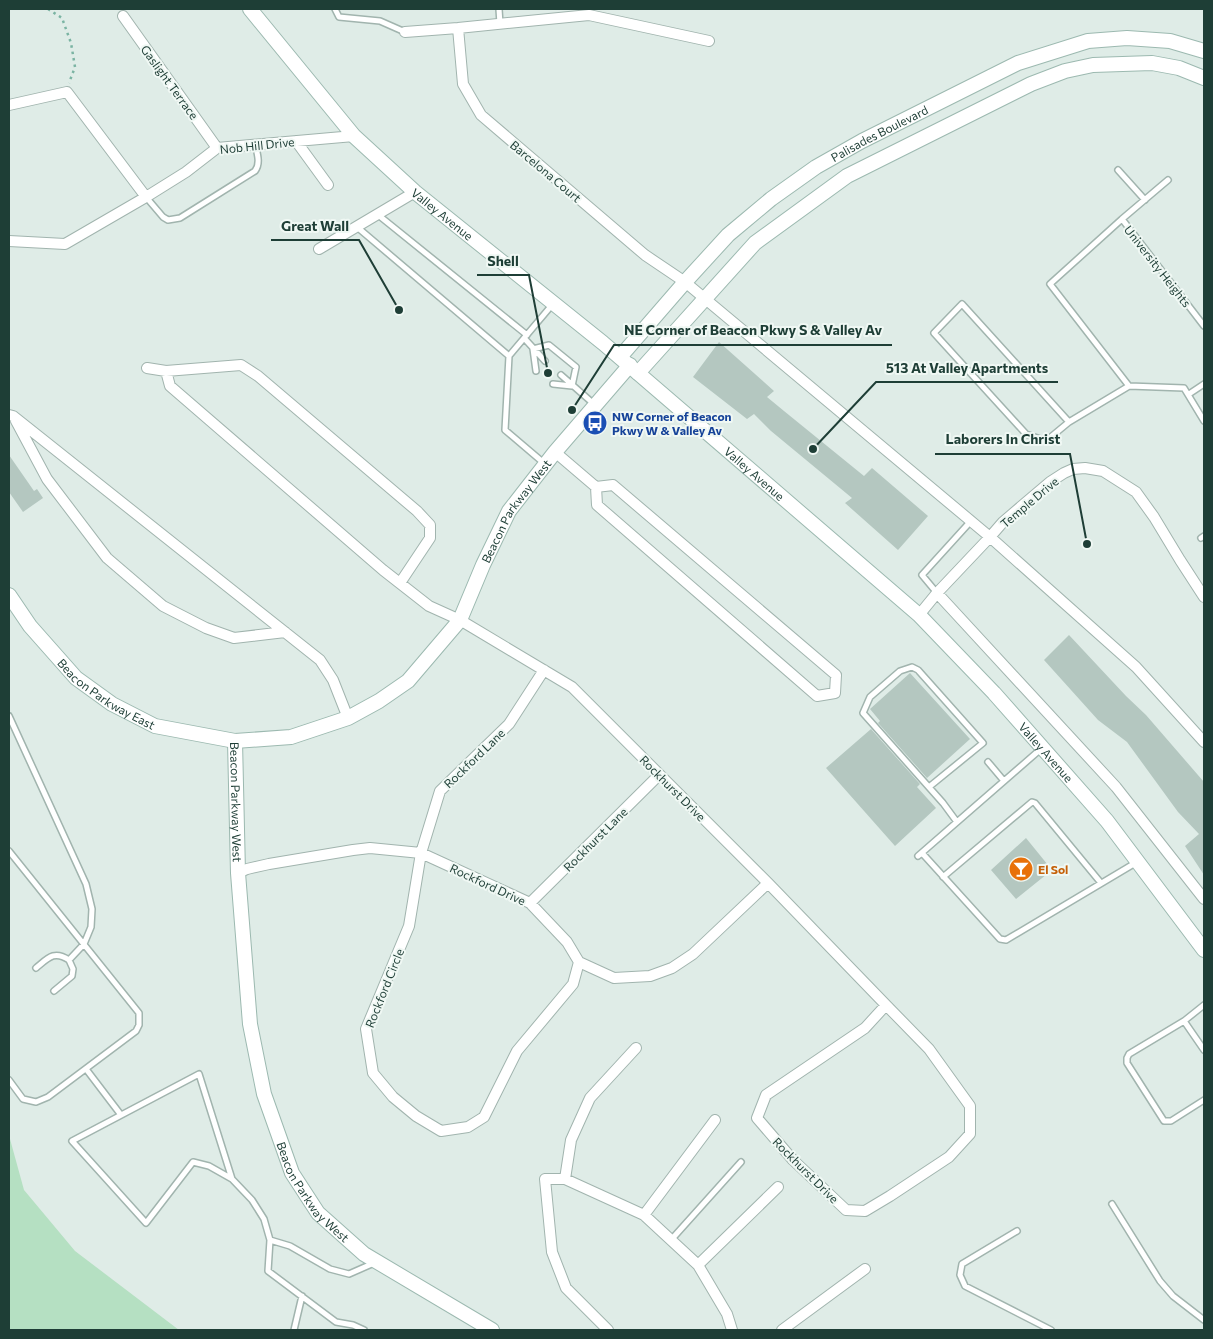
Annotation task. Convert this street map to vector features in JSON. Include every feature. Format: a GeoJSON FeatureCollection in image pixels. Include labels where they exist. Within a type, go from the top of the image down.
{"type":"FeatureCollection","features":[{"type":"Feature","properties":{"kind":"main road","name":"Valley Avenue"},"geometry":{"type":"LineString","coordinates":[[250,9],[354,136],[415,192],[629,365],[919,616],[994,692],[1107,821],[1204,950]]}},
{"type":"Feature","properties":{"kind":"main road","name":"Palisades Boulevard"},"geometry":{"type":"LineString","coordinates":[[629,365],[685,282],[728,236],[771,199],[816,167],[870,137],[1018,64],[1088,41],[1126,38],[1170,41],[1204,51]]}},
{"type":"Feature","properties":{"kind":"main road","name":"Palisades Boulevard"},"geometry":{"type":"LineString","coordinates":[[629,365],[704,298],[755,243],[847,176],[1031,84],[1065,71],[1093,65],[1152,63],[1179,68],[1204,78]]}},
{"type":"Feature","properties":{"kind":"main road","name":"Beacon Parkway West"},"geometry":{"type":"LineString","coordinates":[[492,1330],[364,1254],[318,1213],[292,1173],[264,1094],[250,1024],[238,873],[235,741],[290,737],[348,718],[379,701],[408,681],[460,620],[483,565],[509,511],[555,452],[629,365]]}},
{"type":"Feature","properties":{"kind":"main road","name":"Beacon Parkway East"},"geometry":{"type":"LineString","coordinates":[[9,595],[30,626],[76,678],[112,704],[155,726],[235,741]]}},
{"type":"Feature","properties":{"kind":"street"},"geometry":{"type":"LineString","coordinates":[[405,32],[500,24],[590,12],[709,42]]}},
{"type":"Feature","properties":{"kind":"street","name":"Gaslight Terrace"},"geometry":{"type":"LineString","coordinates":[[123,16],[217,148]]}},
{"type":"Feature","properties":{"kind":"street","name":"Barcelona Court"},"geometry":{"type":"LineString","coordinates":[[458,28],[462,84],[481,115],[645,255],[685,282],[990,537],[1136,667],[1204,742]]}},
{"type":"Feature","properties":{"kind":"street"},"geometry":{"type":"LineString","coordinates":[[9,106],[66,92],[146,197]]}},
{"type":"Feature","properties":{"kind":"street","name":"Nob Hill Drive"},"geometry":{"type":"LineString","coordinates":[[9,241],[66,244],[186,172],[217,148],[354,136]]}},
{"type":"Feature","properties":{"kind":"street"},"geometry":{"type":"LineString","coordinates":[[296,141],[328,185]]}},
{"type":"Feature","properties":{"kind":"street"},"geometry":{"type":"LineString","coordinates":[[319,248],[415,192]]}},
{"type":"Feature","properties":{"kind":"street"},"geometry":{"type":"LineString","coordinates":[[148,368],[166,371],[241,365],[258,376],[417,511],[430,525],[430,538],[400,583]]}},
{"type":"Feature","properties":{"kind":"street","name":"Rockhurst Drive"},"geometry":{"type":"LineString","coordinates":[[166,371],[170,386],[383,570],[429,606],[460,620],[572,687],[929,1049],[970,1106],[970,1134],[949,1157],[890,1196],[865,1211],[846,1210],[793,1160],[757,1118],[766,1095],[865,1028],[886,1006]]}},
{"type":"Feature","properties":{"kind":"street"},"geometry":{"type":"LineString","coordinates":[[11,415],[47,479],[107,558],[163,606],[206,628],[234,638],[285,632]]}},
{"type":"Feature","properties":{"kind":"street"},"geometry":{"type":"LineString","coordinates":[[11,415],[320,660],[333,680],[348,718]]}},
{"type":"Feature","properties":{"kind":"street"},"geometry":{"type":"LineString","coordinates":[[555,452],[596,487],[613,486],[836,676],[835,693],[818,696],[698,593],[597,505],[596,487]]}},
{"type":"Feature","properties":{"kind":"street","name":"Temple Drive"},"geometry":{"type":"LineString","coordinates":[[919,616],[937,593],[1003,522],[1050,482],[1073,469],[1085,468],[1103,471],[1136,492],[1204,596]]}},
{"type":"Feature","properties":{"kind":"street"},"geometry":{"type":"LineString","coordinates":[[937,593],[1116,787],[1204,899]]}},
{"type":"Feature","properties":{"kind":"street","name":"Rockford Lane"},"geometry":{"type":"LineString","coordinates":[[421,853],[440,791],[509,724],[544,670]]}},
{"type":"Feature","properties":{"kind":"street","name":"Rockhurst Lane"},"geometry":{"type":"LineString","coordinates":[[530,903],[659,775]]}},
{"type":"Feature","properties":{"kind":"street","name":"Rockford Drive"},"geometry":{"type":"LineString","coordinates":[[238,873],[269,864],[370,848],[421,853],[530,903],[567,942],[579,962]]}},
{"type":"Feature","properties":{"kind":"street","name":"Rockford Circle"},"geometry":{"type":"LineString","coordinates":[[421,853],[409,926],[366,1029],[372,1073],[393,1097],[416,1116],[441,1131],[468,1127],[484,1117],[517,1051],[573,984],[579,962]]}},
{"type":"Feature","properties":{"kind":"street"},"geometry":{"type":"LineString","coordinates":[[579,962],[614,978],[650,976],[672,968],[693,954],[768,884]]}},
{"type":"Feature","properties":{"kind":"street"},"geometry":{"type":"LineString","coordinates":[[564,1179],[571,1140],[590,1098],[636,1048]]}},
{"type":"Feature","properties":{"kind":"street"},"geometry":{"type":"LineString","coordinates":[[644,1215],[715,1120]]}},
{"type":"Feature","properties":{"kind":"street"},"geometry":{"type":"LineString","coordinates":[[608,1330],[566,1288],[552,1252],[545,1179],[564,1179],[644,1215],[698,1265],[727,1314],[732,1330]]}},
{"type":"Feature","properties":{"kind":"street"},"geometry":{"type":"LineString","coordinates":[[698,1265],[778,1187]]}},
{"type":"Feature","properties":{"kind":"street"},"geometry":{"type":"LineString","coordinates":[[782,1330],[865,1268]]}},
{"type":"Feature","properties":{"kind":"lane"},"geometry":{"type":"LineString","coordinates":[[335,9],[339,17],[380,21],[405,32]]}},
{"type":"Feature","properties":{"kind":"lane"},"geometry":{"type":"LineString","coordinates":[[499,9],[500,24]]}},
{"type":"Feature","properties":{"kind":"lane"},"geometry":{"type":"LineString","coordinates":[[146,197],[163,217],[168,220],[180,218],[255,171],[258,167],[256,144]]}},
{"type":"Feature","properties":{"kind":"lane"},"geometry":{"type":"LineString","coordinates":[[1118,170],[1145,200]]}},
{"type":"Feature","properties":{"kind":"lane"},"geometry":{"type":"LineString","coordinates":[[1122,219],[1168,180]]}},
{"type":"Feature","properties":{"kind":"lane"},"geometry":{"type":"LineString","coordinates":[[377,214],[526,337],[544,361]]}},
{"type":"Feature","properties":{"kind":"lane","name":"University Heights"},"geometry":{"type":"LineString","coordinates":[[1129,386],[1050,284],[1122,219],[1204,326]]}},
{"type":"Feature","properties":{"kind":"lane"},"geometry":{"type":"LineString","coordinates":[[356,226],[509,356]]}},
{"type":"Feature","properties":{"kind":"lane"},"geometry":{"type":"LineString","coordinates":[[546,465],[505,430],[509,356],[554,303]]}},
{"type":"Feature","properties":{"kind":"lane"},"geometry":{"type":"LineString","coordinates":[[1069,422],[962,304],[934,333],[1026,434],[1046,441],[1069,422],[1129,386],[1184,388],[1204,420]]}},
{"type":"Feature","properties":{"kind":"lane"},"geometry":{"type":"LineString","coordinates":[[533,348],[549,344],[576,367],[572,386]]}},
{"type":"Feature","properties":{"kind":"lane"},"geometry":{"type":"LineString","coordinates":[[533,348],[536,371]]}},
{"type":"Feature","properties":{"kind":"lane"},"geometry":{"type":"LineString","coordinates":[[561,375],[596,406]]}},
{"type":"Feature","properties":{"kind":"lane"},"geometry":{"type":"LineString","coordinates":[[553,384],[572,386]]}},
{"type":"Feature","properties":{"kind":"lane"},"geometry":{"type":"LineString","coordinates":[[1189,394],[1204,384]]}},
{"type":"Feature","properties":{"kind":"lane"},"geometry":{"type":"LineString","coordinates":[[937,593],[922,575],[971,521]]}},
{"type":"Feature","properties":{"kind":"lane"},"geometry":{"type":"LineString","coordinates":[[929,787],[983,743],[918,670],[912,667],[900,670],[870,697],[863,712],[943,803],[957,822]]}},
{"type":"Feature","properties":{"kind":"lane"},"geometry":{"type":"LineString","coordinates":[[9,716],[86,884],[92,909],[91,927],[84,944],[69,960]]}},
{"type":"Feature","properties":{"kind":"lane"},"geometry":{"type":"LineString","coordinates":[[1042,748],[920,855],[944,877],[1002,940],[1006,940],[1137,861]]}},
{"type":"Feature","properties":{"kind":"lane"},"geometry":{"type":"LineString","coordinates":[[988,762],[1004,781]]}},
{"type":"Feature","properties":{"kind":"lane"},"geometry":{"type":"LineString","coordinates":[[944,877],[1032,802],[1035,803],[1101,883]]}},
{"type":"Feature","properties":{"kind":"lane"},"geometry":{"type":"LineString","coordinates":[[9,851],[139,1013],[139,1025],[136,1031],[48,1098],[36,1102],[23,1098],[9,1080]]}},
{"type":"Feature","properties":{"kind":"lane"},"geometry":{"type":"LineString","coordinates":[[36,968],[55,954],[62,955],[69,960],[73,970],[72,976],[54,991]]}},
{"type":"Feature","properties":{"kind":"lane"},"geometry":{"type":"LineString","coordinates":[[1204,1005],[1184,1021],[1129,1054],[1127,1058],[1127,1063],[1164,1121],[1171,1121],[1204,1100]]}},
{"type":"Feature","properties":{"kind":"lane"},"geometry":{"type":"LineString","coordinates":[[1184,1021],[1204,1050]]}},
{"type":"Feature","properties":{"kind":"lane"},"geometry":{"type":"LineString","coordinates":[[86,1070],[121,1115]]}},
{"type":"Feature","properties":{"kind":"lane"},"geometry":{"type":"LineString","coordinates":[[232,1179],[200,1074],[72,1141],[146,1223],[193,1162],[209,1166],[232,1179],[252,1200],[264,1218],[270,1240],[268,1272],[336,1322],[353,1325],[364,1330]]}},
{"type":"Feature","properties":{"kind":"lane"},"geometry":{"type":"LineString","coordinates":[[671,1240],[741,1162]]}},
{"type":"Feature","properties":{"kind":"lane"},"geometry":{"type":"LineString","coordinates":[[1112,1204],[1160,1281],[1173,1296],[1204,1320]]}},
{"type":"Feature","properties":{"kind":"lane"},"geometry":{"type":"LineString","coordinates":[[1017,1232],[962,1264],[960,1275],[965,1286],[1051,1330]]}},
{"type":"Feature","properties":{"kind":"lane"},"geometry":{"type":"LineString","coordinates":[[270,1240],[290,1246],[330,1269],[349,1274],[377,1262]]}},
{"type":"Feature","properties":{"kind":"lane"},"geometry":{"type":"LineString","coordinates":[[294,1330],[302,1296]]}},
{"type":"Feature","properties":{"kind":"path"},"geometry":{"type":"LineString","coordinates":[[48,9],[62,18],[71,43],[75,67],[66,92]]}},
{"type":"Feature","properties":{"kind":"green space"},"geometry":{"type":"Polygon","coordinates":[[[9,1137],[24,1190],[75,1251],[179,1330],[9,1330],[9,1137]]]}},
{"type":"Feature","properties":{"kind":"building"},"geometry":{"type":"Polygon","coordinates":[[[719,342],[774,391],[767,397],[864,476],[872,468],[928,516],[898,550],[845,503],[852,498],[771,431],[754,414],[747,419],[693,377],[719,342]]]}},
{"type":"Feature","properties":{"kind":"building"},"geometry":{"type":"Polygon","coordinates":[[[9,455],[34,491],[37,489],[43,498],[23,512],[9,492],[9,455]]]}},
{"type":"Feature","properties":{"kind":"building"},"geometry":{"type":"Polygon","coordinates":[[[1069,635],[1146,715],[1204,782],[1204,875],[1185,846],[1199,834],[1178,812],[1127,742],[1098,720],[1044,660],[1069,635]]]}},
{"type":"Feature","properties":{"kind":"building"},"geometry":{"type":"Polygon","coordinates":[[[910,673],[970,739],[927,778],[878,723],[880,721],[870,709],[910,673]]]}},
{"type":"Feature","properties":{"kind":"building"},"geometry":{"type":"Polygon","coordinates":[[[871,729],[920,784],[917,787],[936,808],[895,846],[826,768],[871,729]]]}},
{"type":"Feature","properties":{"kind":"building"},"geometry":{"type":"Polygon","coordinates":[[[1026,838],[1052,870],[1016,899],[991,870],[1026,838]]]}},
{"type":"Feature","properties":{"kind":"place","name":"Great Wall"},"geometry":{"type":"Point","coordinates":[399,310]}},
{"type":"Feature","properties":{"kind":"place","name":"Shell"},"geometry":{"type":"Point","coordinates":[548,373]}},
{"type":"Feature","properties":{"kind":"place","name":"NE Corner of Beacon Pkwy S & Valley Av"},"geometry":{"type":"Point","coordinates":[572,410]}},
{"type":"Feature","properties":{"kind":"place","name":"NW Corner of Beacon Pkwy W & Valley Av"},"geometry":{"type":"Point","coordinates":[595,423]}},
{"type":"Feature","properties":{"kind":"place","name":"513 At Valley Apartments"},"geometry":{"type":"Point","coordinates":[813,449]}},
{"type":"Feature","properties":{"kind":"place","name":"Laborers In Christ"},"geometry":{"type":"Point","coordinates":[1087,544]}},
{"type":"Feature","properties":{"kind":"place","name":"El Sol"},"geometry":{"type":"Point","coordinates":[1021,869]}}]}
